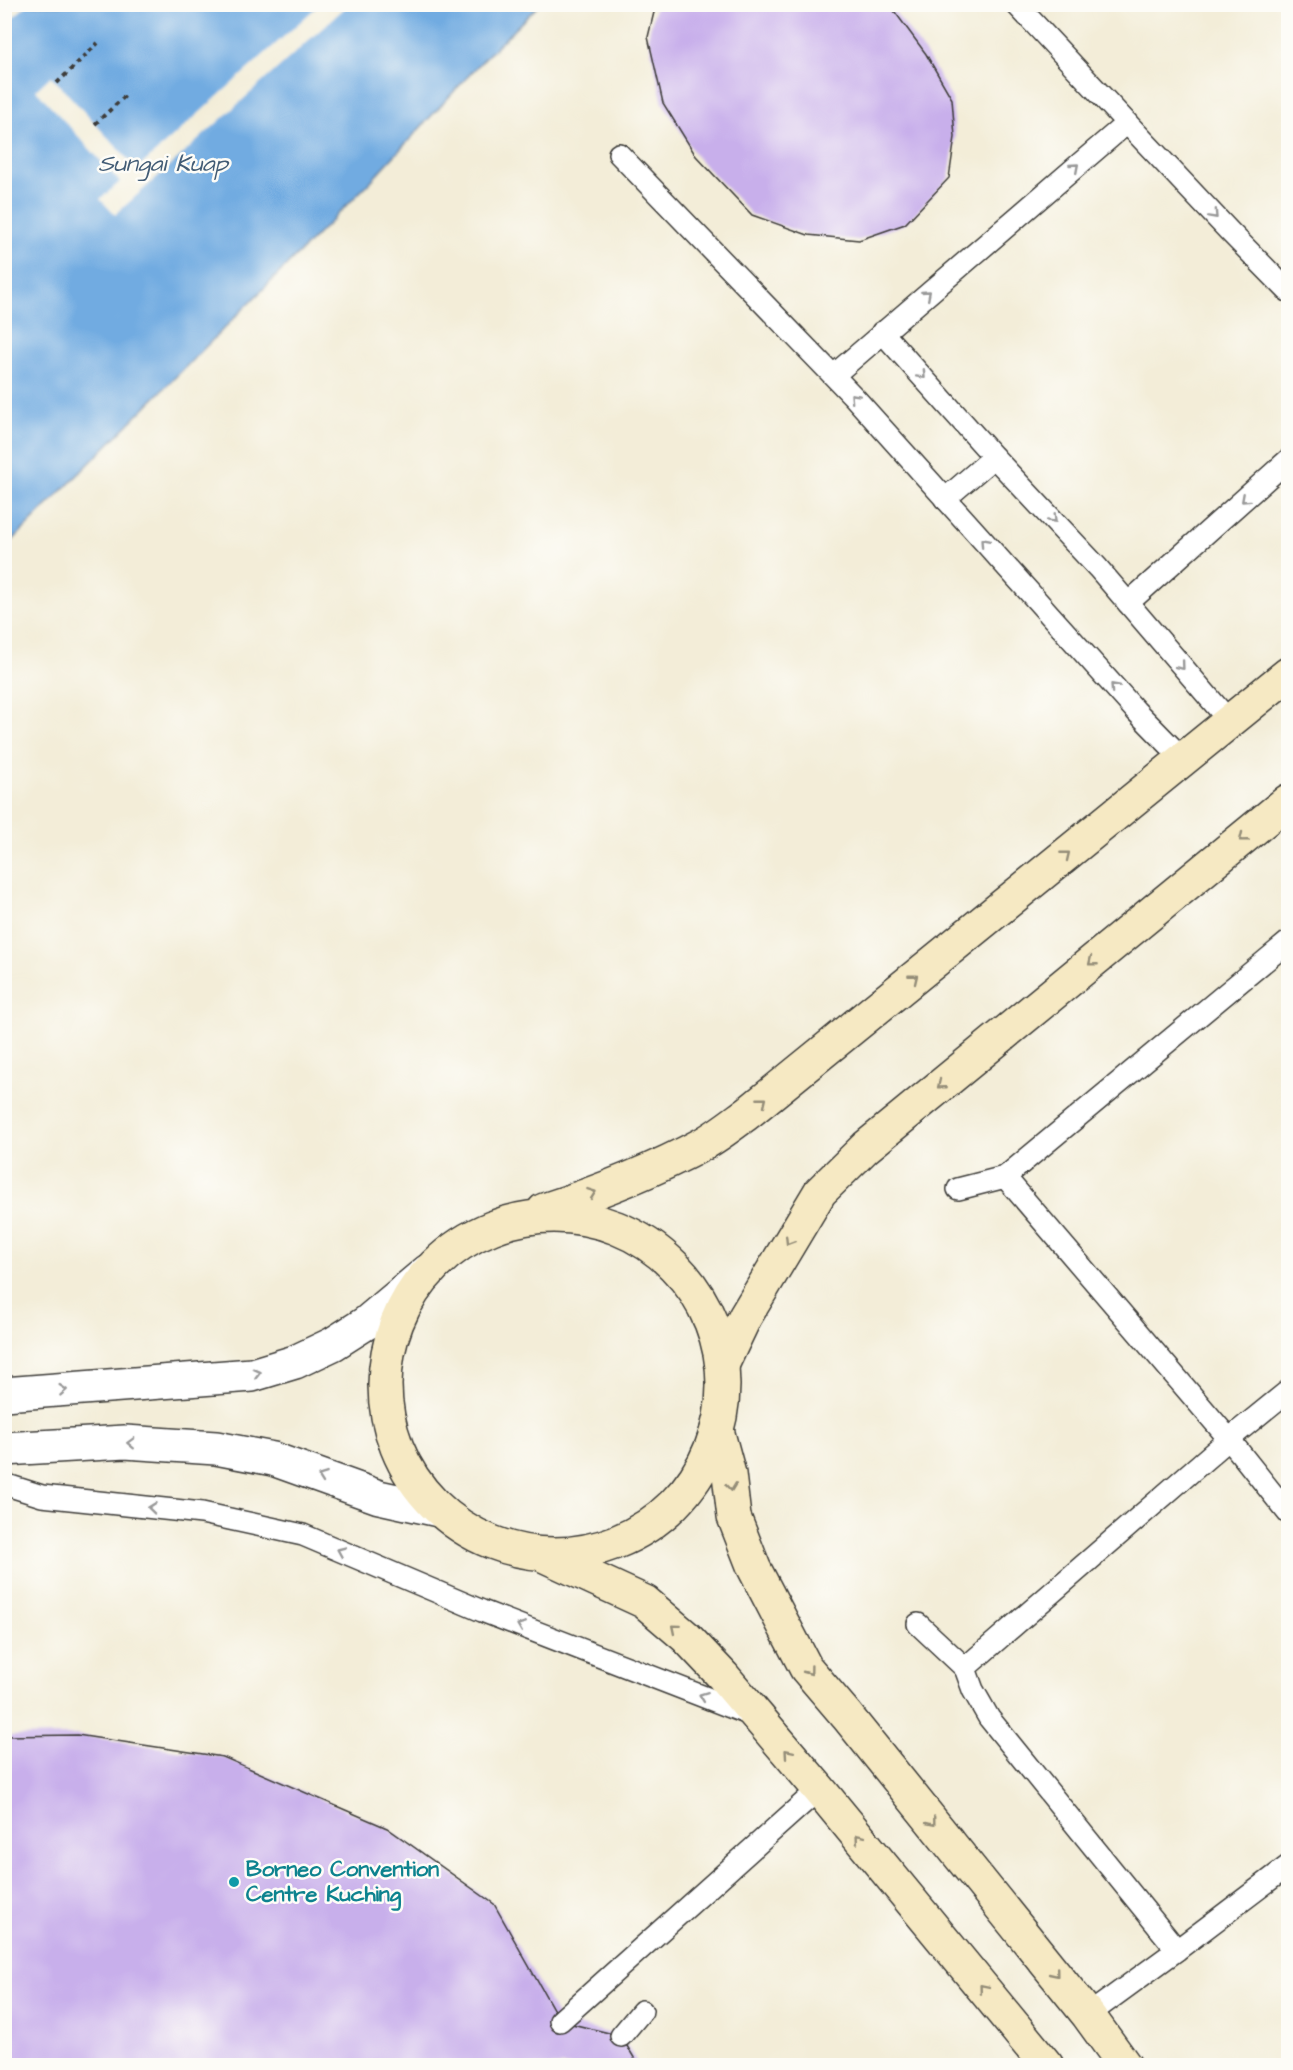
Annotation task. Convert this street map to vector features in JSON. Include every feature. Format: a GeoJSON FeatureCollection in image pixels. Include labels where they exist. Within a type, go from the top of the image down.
{"type":"FeatureCollection","features":[{"type":"Feature","properties":{"kind":"main road"},"geometry":{"type":"LineString","coordinates":[[497,1225],[540,1216],[583,1218],[625,1231],[661,1253],[691,1284],[712,1322],[723,1363],[723,1398],[717,1430],[703,1467],[680,1498],[650,1524],[616,1542],[578,1552],[538,1553],[502,1546],[468,1531],[438,1510],[413,1481],[396,1448],[385,1411],[384,1374],[391,1336],[405,1302],[428,1271],[460,1244],[497,1225],[595,1193],[705,1143],[749,1112],[1288,674]]}},
{"type":"Feature","properties":{"kind":"main road"},"geometry":{"type":"LineString","coordinates":[[723,1363],[751,1307],[820,1192],[875,1139],[1288,801]]}},
{"type":"Feature","properties":{"kind":"main road"},"geometry":{"type":"LineString","coordinates":[[717,1430],[729,1474],[734,1517],[754,1568],[806,1668],[1088,2015],[1125,2066]]}},
{"type":"Feature","properties":{"kind":"main road"},"geometry":{"type":"LineString","coordinates":[[538,1553],[645,1602],[686,1637],[819,1789],[1047,2066]]}},
{"type":"Feature","properties":{"kind":"street"},"geometry":{"type":"LineString","coordinates":[[4,1394],[252,1375],[295,1362],[333,1344],[366,1323],[428,1271]]}},
{"type":"Feature","properties":{"kind":"street"},"geometry":{"type":"LineString","coordinates":[[4,1449],[125,1442],[216,1448],[273,1459],[379,1497],[438,1510]]}},
{"type":"Feature","properties":{"kind":"lane"},"geometry":{"type":"LineString","coordinates":[[1016,4],[1288,291]]}},
{"type":"Feature","properties":{"kind":"lane"},"geometry":{"type":"LineString","coordinates":[[834,375],[1127,123]]}},
{"type":"Feature","properties":{"kind":"lane"},"geometry":{"type":"LineString","coordinates":[[619,154],[834,375],[1136,711],[1184,760]]}},
{"type":"Feature","properties":{"kind":"lane"},"geometry":{"type":"LineString","coordinates":[[882,332],[994,457],[1071,538],[1230,722]]}},
{"type":"Feature","properties":{"kind":"lane"},"geometry":{"type":"LineString","coordinates":[[945,499],[994,457]]}},
{"type":"Feature","properties":{"kind":"lane"},"geometry":{"type":"LineString","coordinates":[[1128,603],[1288,460]]}},
{"type":"Feature","properties":{"kind":"lane"},"geometry":{"type":"LineString","coordinates":[[958,1189],[1005,1177],[1288,942]]}},
{"type":"Feature","properties":{"kind":"lane"},"geometry":{"type":"LineString","coordinates":[[1005,1177],[1229,1439],[1288,1513]]}},
{"type":"Feature","properties":{"kind":"lane"},"geometry":{"type":"LineString","coordinates":[[965,1668],[1229,1439],[1288,1391]]}},
{"type":"Feature","properties":{"kind":"lane"},"geometry":{"type":"LineString","coordinates":[[4,1484],[42,1496],[201,1513],[303,1534],[482,1611],[757,1718]]}},
{"type":"Feature","properties":{"kind":"lane"},"geometry":{"type":"LineString","coordinates":[[918,1624],[965,1668],[973,1690],[989,1718],[1177,1950]]}},
{"type":"Feature","properties":{"kind":"lane"},"geometry":{"type":"LineString","coordinates":[[560,2021],[819,1789]]}},
{"type":"Feature","properties":{"kind":"lane"},"geometry":{"type":"LineString","coordinates":[[1088,2015],[1288,1866]]}},
{"type":"Feature","properties":{"kind":"lane"},"geometry":{"type":"LineString","coordinates":[[621,2036],[642,2011]]}},
{"type":"Feature","properties":{"kind":"path"},"geometry":{"type":"LineString","coordinates":[[57,83],[98,43]]}},
{"type":"Feature","properties":{"kind":"path"},"geometry":{"type":"LineString","coordinates":[[95,124],[125,96]]}},
{"type":"Feature","properties":{"kind":"water","name":"Sungai Kuap"},"geometry":{"type":"Polygon","coordinates":[[[5,5],[539,5],[485,58],[371,181],[5,548],[5,5]]]}},
{"type":"Feature","properties":{"kind":"pier"},"geometry":{"type":"Polygon","coordinates":[[[5,4],[27,4],[27,5],[5,25],[5,4]]]}},
{"type":"Feature","properties":{"kind":"pier"},"geometry":{"type":"Polygon","coordinates":[[[320,4],[348,5],[115,215],[100,199],[120,182],[36,90],[51,76],[137,169],[320,4]]]}},
{"type":"Feature","properties":{"kind":"building"},"geometry":{"type":"Polygon","coordinates":[[[656,4],[889,4],[926,54],[952,99],[955,137],[949,178],[905,224],[859,240],[808,235],[752,215],[696,156],[663,103],[648,37],[656,4]]]}},
{"type":"Feature","properties":{"kind":"building","name":"Borneo Convention Centre Kuching"},"geometry":{"type":"Polygon","coordinates":[[[77,1735],[223,1757],[387,1828],[494,1904],[560,2021],[621,2036],[639,2066],[4,2066],[4,1736],[77,1735]]]}},
{"type":"Feature","properties":{"kind":"place","name":"Borneo Convention Centre Kuching"},"geometry":{"type":"Point","coordinates":[234,1882]}}]}
